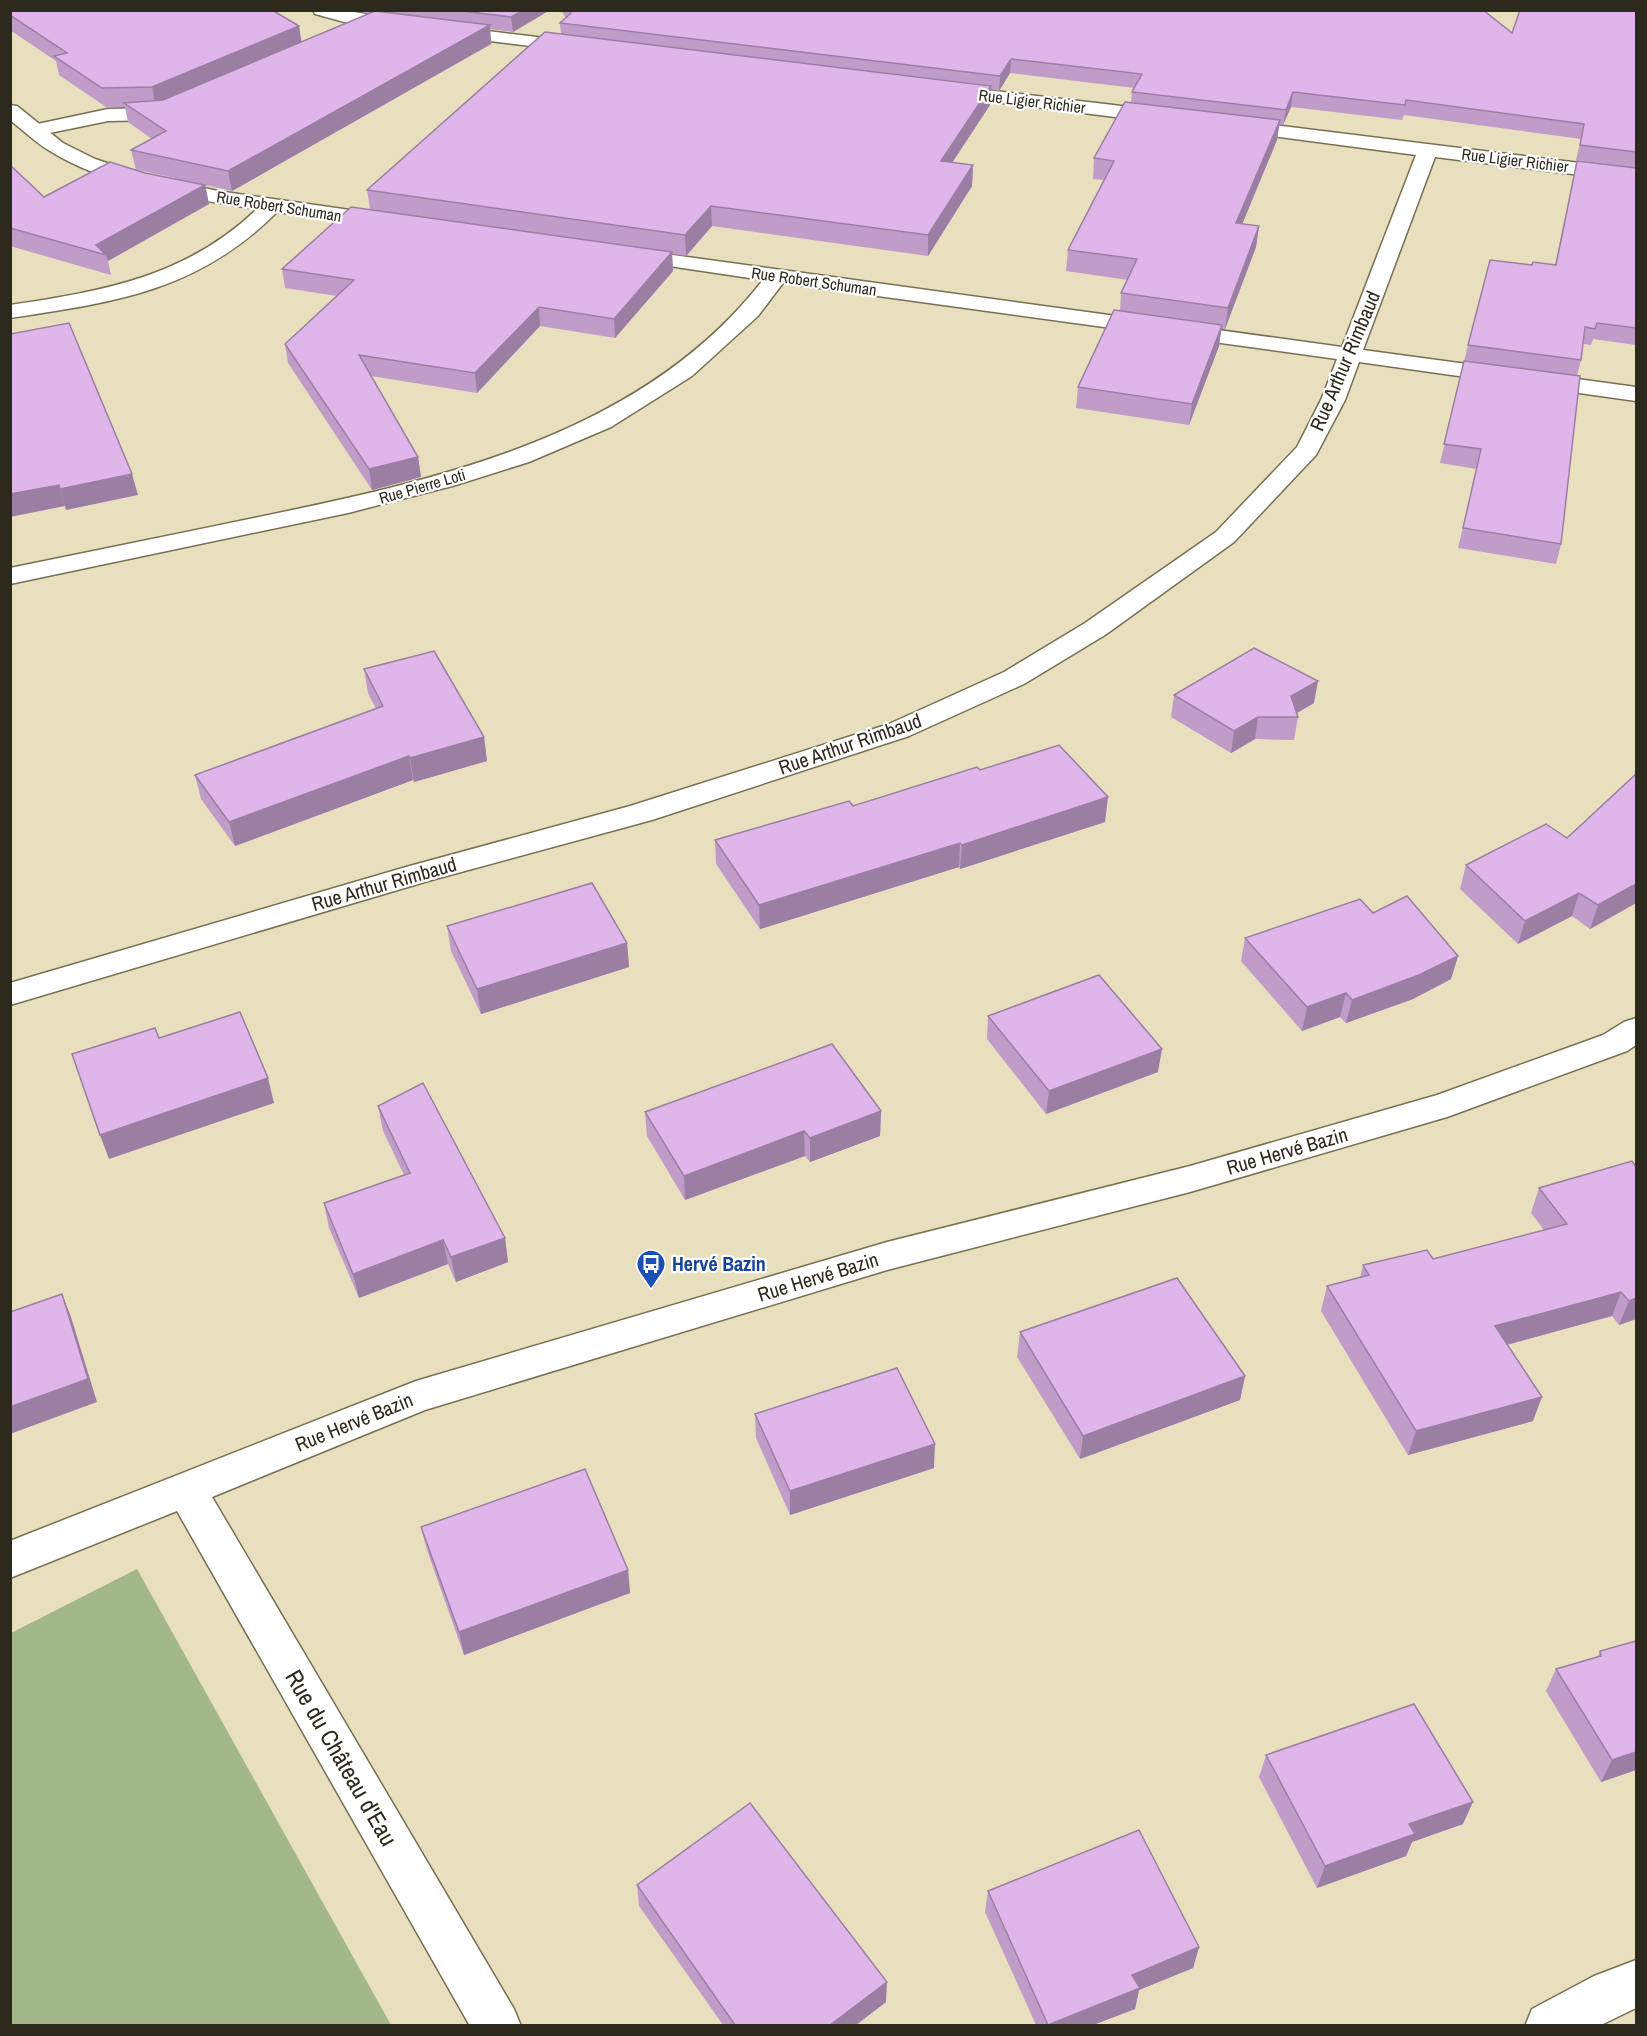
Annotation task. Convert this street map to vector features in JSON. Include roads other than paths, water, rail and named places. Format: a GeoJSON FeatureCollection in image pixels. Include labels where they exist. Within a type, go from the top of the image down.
{"type":"FeatureCollection","features":[{"type":"Feature","properties":{"kind":"street"},"geometry":{"type":"LineString","coordinates":[[321,10],[374,22],[597,49]]}},
{"type":"Feature","properties":{"kind":"street"},"geometry":{"type":"LineString","coordinates":[[342,36],[374,22]]}},
{"type":"Feature","properties":{"kind":"street","name":"Rue Ligier Richier"},"geometry":{"type":"LineString","coordinates":[[927,89],[1186,120]]}},
{"type":"Feature","properties":{"kind":"street"},"geometry":{"type":"LineString","coordinates":[[35,130],[108,115],[159,114],[192,100]]}},
{"type":"Feature","properties":{"kind":"street","name":"Rue Robert Schuman"},"geometry":{"type":"LineString","coordinates":[[10,110],[56,147],[88,163],[135,179],[218,197],[402,223]]}},
{"type":"Feature","properties":{"kind":"street","name":"Rue Ligier Richier"},"geometry":{"type":"LineString","coordinates":[[1209,123],[1636,176]]}},
{"type":"Feature","properties":{"kind":"street","name":"Rue Arthur Rimbaud"},"geometry":{"type":"LineString","coordinates":[[10,994],[417,874],[641,813],[899,730],[1014,678],[1095,629],[1225,537],[1307,450],[1334,400],[1428,149]]}},
{"type":"Feature","properties":{"kind":"street"},"geometry":{"type":"LineString","coordinates":[[10,312],[106,296],[179,273],[234,240],[272,205]]}},
{"type":"Feature","properties":{"kind":"street","name":"Rue Robert Schuman"},"geometry":{"type":"LineString","coordinates":[[610,252],[776,277],[1350,353],[1636,394]]}},
{"type":"Feature","properties":{"kind":"street","name":"Rue Pierre Loti"},"geometry":{"type":"LineString","coordinates":[[10,576],[348,507],[520,457],[603,422],[684,371],[750,311],[776,277]]}},
{"type":"Feature","properties":{"kind":"street","name":"Rue Hervé Bazin"},"geometry":{"type":"LineString","coordinates":[[10,1560],[416,1397],[887,1256],[1191,1179],[1447,1105],[1615,1043],[1636,1030]]}},
{"type":"Feature","properties":{"kind":"street","name":"Rue du Château d'Eau"},"geometry":{"type":"LineString","coordinates":[[186,1490],[497,2025]]}},
{"type":"Feature","properties":{"kind":"street"},"geometry":{"type":"LineString","coordinates":[[1549,2025],[1611,1993],[1636,1984]]}},
{"type":"Feature","properties":{"kind":"place","name":"Hervé Bazin"},"geometry":{"type":"Point","coordinates":[651,1290]}}]}
